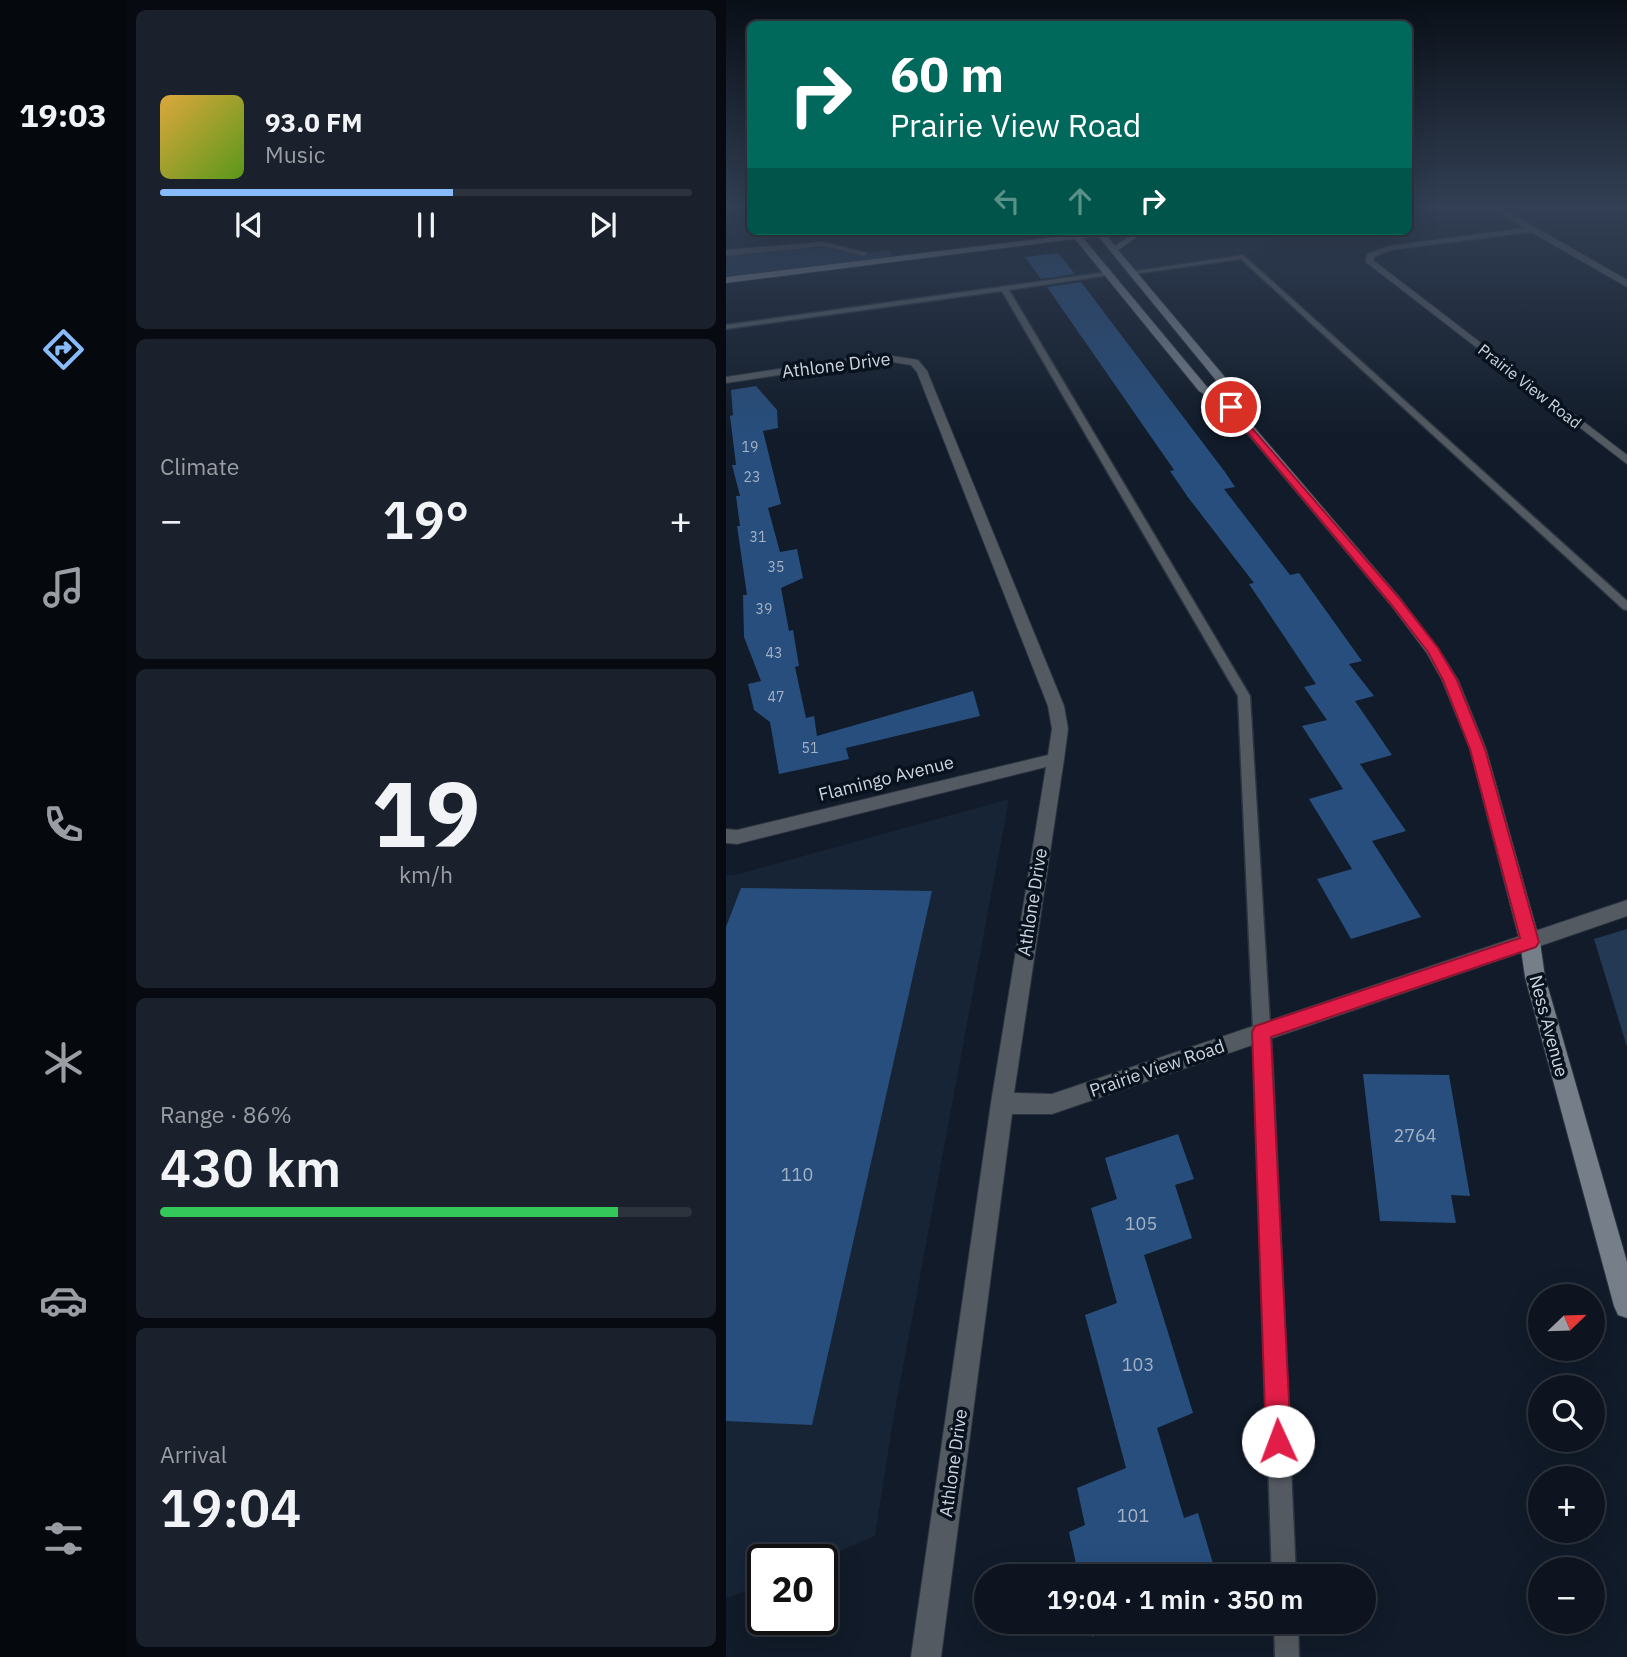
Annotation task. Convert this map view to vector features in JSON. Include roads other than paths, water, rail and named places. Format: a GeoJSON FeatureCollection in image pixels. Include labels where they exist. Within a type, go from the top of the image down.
{"type":"FeatureCollection","features":[{"type":"Feature","properties":{"kind":"main road","name":"Ness Avenue"},"geometry":{"type":"LineString","coordinates":[[1117,284],[1203,389],[1231,407],[1395,601],[1433,651],[1450,680],[1478,749],[1530,942],[1535,977],[1627,1306]]}},
{"type":"Feature","properties":{"kind":"main road","name":"Ness Avenue"},"geometry":{"type":"LineString","coordinates":[[1143,284],[1220,377],[1231,407]]}},
{"type":"Feature","properties":{"kind":"street","name":"Prairie View Road"},"geometry":{"type":"LineString","coordinates":[[1399,284],[1627,461]]}},
{"type":"Feature","properties":{"kind":"street","name":"Athlone Drive"},"geometry":{"type":"LineString","coordinates":[[726,380],[879,357],[914,362],[922,371],[1056,706],[1060,729],[1002,1102],[926,1657]]}},
{"type":"Feature","properties":{"kind":"street","name":"Flamingo Avenue"},"geometry":{"type":"LineString","coordinates":[[726,836],[737,836],[1056,758]]}},
{"type":"Feature","properties":{"kind":"street","name":"Prairie View Road"},"geometry":{"type":"LineString","coordinates":[[1002,1102],[1052,1104],[1627,908]]}},
{"type":"Feature","properties":{"kind":"lane"},"geometry":{"type":"LineString","coordinates":[[726,327],[1037,284]]}},
{"type":"Feature","properties":{"kind":"lane"},"geometry":{"type":"LineString","coordinates":[[1273,284],[1627,607]]}},
{"type":"Feature","properties":{"kind":"lane"},"geometry":{"type":"LineString","coordinates":[[1005,289],[1243,696],[1261,1032],[1283,1564]]}},
{"type":"Feature","properties":{"kind":"lane"},"geometry":{"type":"LineString","coordinates":[[1286,1634],[1287,1657]]}}]}
